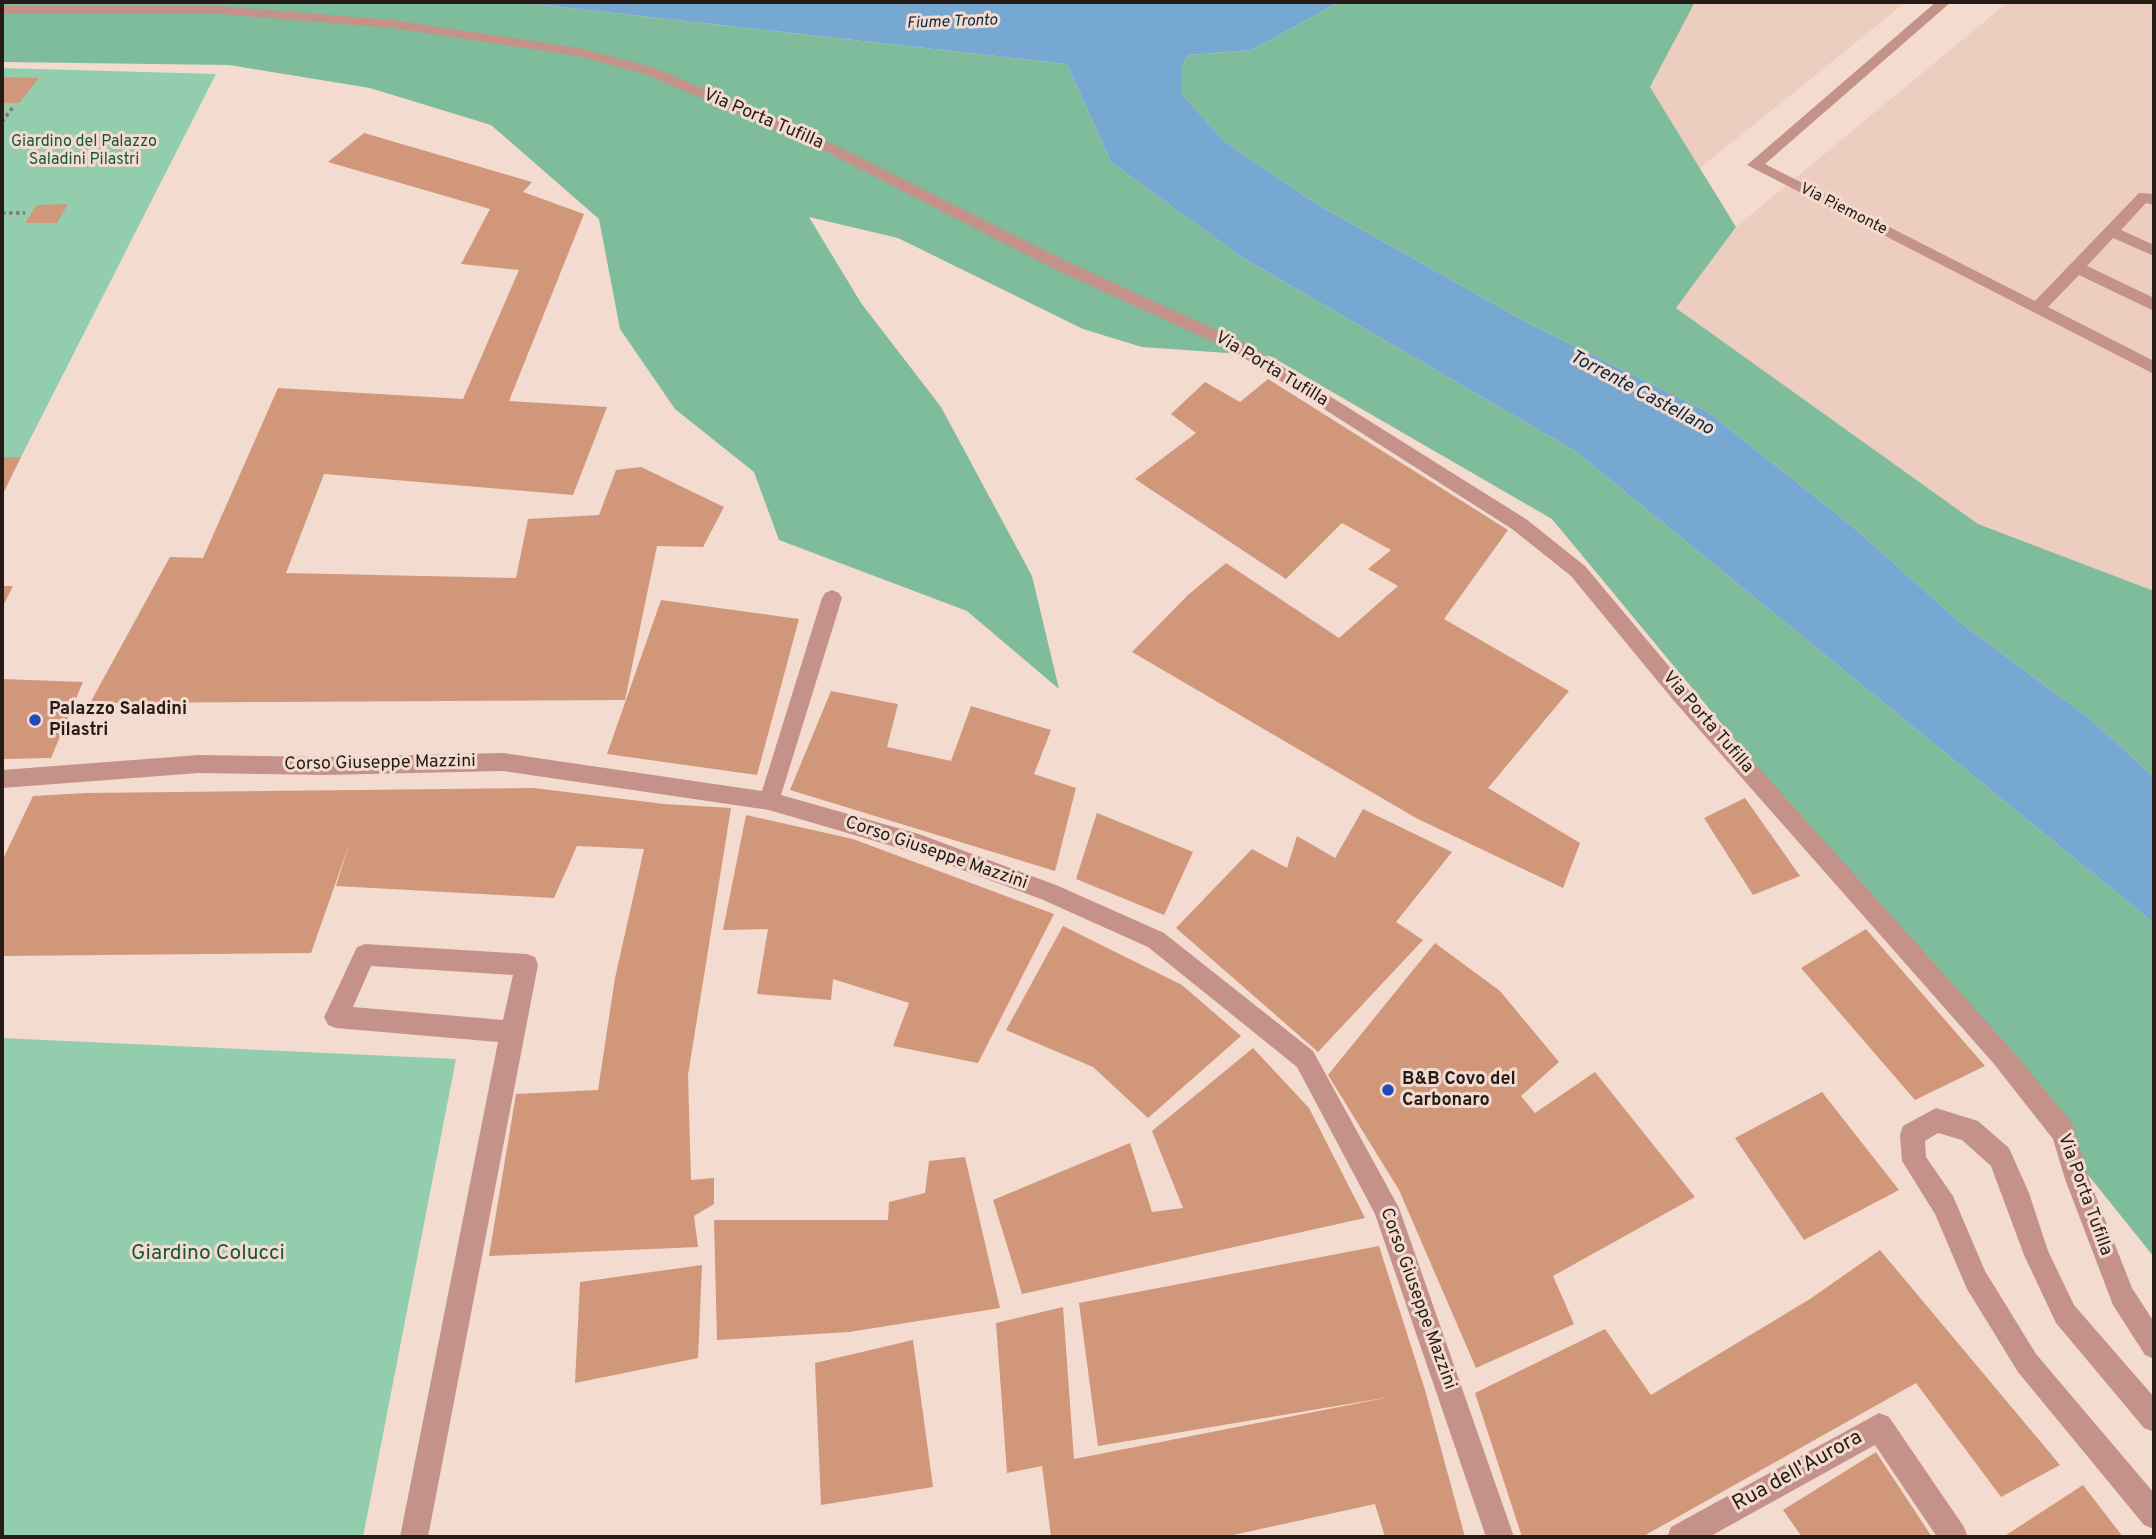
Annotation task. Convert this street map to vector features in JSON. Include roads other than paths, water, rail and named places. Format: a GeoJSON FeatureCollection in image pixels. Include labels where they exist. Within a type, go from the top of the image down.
{"type":"FeatureCollection","features":[{"type":"Feature","properties":{"kind":"street","name":"Via Piemonte"},"geometry":{"type":"LineString","coordinates":[[1944,2],[1755,165],[2154,368]]}},
{"type":"Feature","properties":{"kind":"street","name":"Via Porta Tufilla"},"geometry":{"type":"LineString","coordinates":[[2,10],[219,10],[392,24],[591,55],[650,71],[830,148],[1058,264],[1239,347],[1519,524],[1578,571],[1718,737],[2003,1056],[2063,1132],[2077,1179],[2122,1296],[2154,1346]]}},
{"type":"Feature","properties":{"kind":"street"},"geometry":{"type":"LineString","coordinates":[[2037,309],[2144,196],[2154,200]]}},
{"type":"Feature","properties":{"kind":"street"},"geometry":{"type":"LineString","coordinates":[[2111,231],[2154,251]]}},
{"type":"Feature","properties":{"kind":"street"},"geometry":{"type":"LineString","coordinates":[[2076,267],[2154,305]]}},
{"type":"Feature","properties":{"kind":"street"},"geometry":{"type":"LineString","coordinates":[[769,801],[832,598]]}},
{"type":"Feature","properties":{"kind":"street","name":"Corso Giuseppe Mazzini"},"geometry":{"type":"LineString","coordinates":[[2,779],[199,764],[324,766],[503,762],[769,801],[919,844],[1048,892],[1156,940],[1305,1059],[1386,1208],[1500,1537]]}},
{"type":"Feature","properties":{"kind":"street"},"geometry":{"type":"LineString","coordinates":[[414,1537],[527,965],[365,955],[336,1017],[512,1032]]}},
{"type":"Feature","properties":{"kind":"street"},"geometry":{"type":"LineString","coordinates":[[2154,1418],[2065,1314],[2037,1255],[2017,1193],[2000,1157],[1969,1130],[1936,1120],[1912,1135],[1914,1161],[1944,1205],[1976,1280],[2027,1363],[2154,1514]]}},
{"type":"Feature","properties":{"kind":"street","name":"Rua dell'Aurora"},"geometry":{"type":"LineString","coordinates":[[1681,1537],[1879,1427],[1954,1537]]}},
{"type":"Feature","properties":{"kind":"water"},"geometry":{"type":"Polygon","coordinates":[[[517,2],[1339,2],[1252,50],[1188,55],[1181,68],[1181,93],[1224,141],[1313,202],[1526,322],[1708,412],[1853,527],[1963,625],[2089,718],[2154,777],[2154,923],[1575,451],[1240,256],[1111,162],[1067,64],[517,2]]]}},
{"type":"Feature","properties":{"kind":"place","name":"Palazzo Saladini Pilastri"},"geometry":{"type":"Point","coordinates":[35,720]}},
{"type":"Feature","properties":{"kind":"place","name":"B&B Covo del Carbonaro"},"geometry":{"type":"Point","coordinates":[1388,1090]}},
{"type":"Feature","properties":{"kind":"water label","name":"Fiume Tronto"},"geometry":{"type":"Point","coordinates":[952,23]}},
{"type":"Feature","properties":{"kind":"water label","name":"Torrente Castellano"},"geometry":{"type":"Point","coordinates":[1641,394]}},
{"type":"Feature","properties":{"kind":"park label","name":"Giardino del Palazzo Saladini Pilastri"},"geometry":{"type":"Point","coordinates":[84,152]}},
{"type":"Feature","properties":{"kind":"park label","name":"Giardino Colucci"},"geometry":{"type":"Point","coordinates":[208,1255]}}]}
